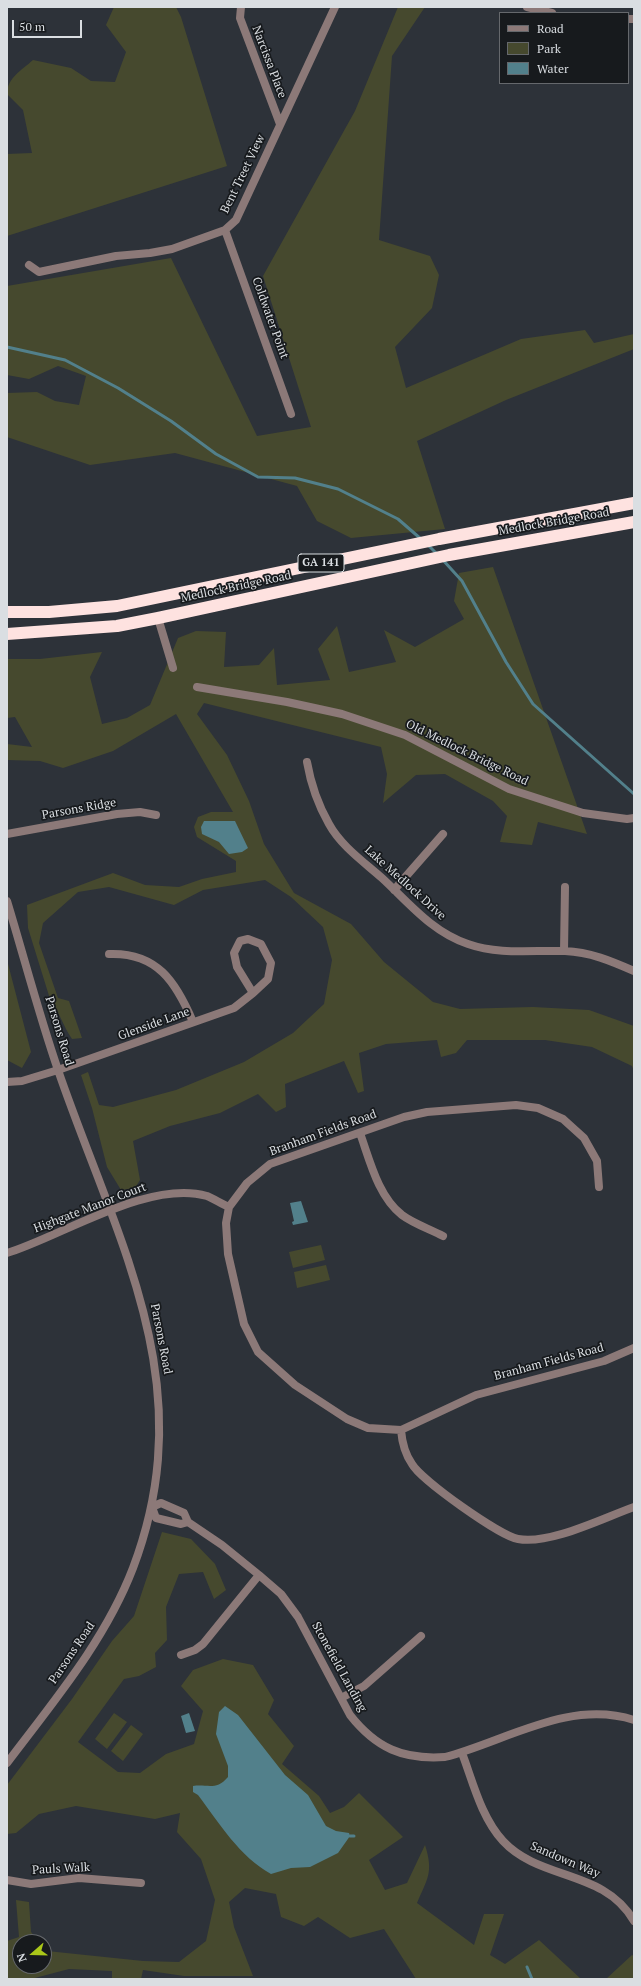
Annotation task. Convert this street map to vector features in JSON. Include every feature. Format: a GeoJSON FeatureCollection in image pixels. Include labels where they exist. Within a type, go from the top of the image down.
{"type":"FeatureCollection","features":[{"type":"Feature","properties":{"kind":"highway","name":"Medlock Bridge Road"},"geometry":{"type":"LineString","coordinates":[[7,612],[49,612],[117,606],[439,539],[634,503]]}},
{"type":"Feature","properties":{"kind":"highway","name":"Medlock Bridge Road"},"geometry":{"type":"LineString","coordinates":[[7,634],[117,626],[449,555],[634,522]]}},
{"type":"Feature","properties":{"kind":"street","name":"Narcissa Place"},"geometry":{"type":"LineString","coordinates":[[240,7],[240,18],[280,124]]}},
{"type":"Feature","properties":{"kind":"street","name":"Bent Treet View"},"geometry":{"type":"LineString","coordinates":[[29,265],[39,272],[116,256],[172,249],[225,230],[236,220],[335,7]]}},
{"type":"Feature","properties":{"kind":"street"},"geometry":{"type":"LineString","coordinates":[[528,7],[548,12]]}},
{"type":"Feature","properties":{"kind":"street","name":"Coldwater Point"},"geometry":{"type":"LineString","coordinates":[[225,230],[292,414]]}},
{"type":"Feature","properties":{"kind":"street"},"geometry":{"type":"LineString","coordinates":[[158,618],[173,668]]}},
{"type":"Feature","properties":{"kind":"street","name":"Old Medlock Bridge Road"},"geometry":{"type":"LineString","coordinates":[[197,687],[287,702],[342,714],[405,735],[509,790],[583,813],[627,819],[634,818]]}},
{"type":"Feature","properties":{"kind":"street","name":"Lake Medlock Drive"},"geometry":{"type":"LineString","coordinates":[[307,762],[312,788],[329,825],[345,845],[427,920],[445,934],[468,944],[494,950],[533,952],[564,951],[597,955],[634,971]]}},
{"type":"Feature","properties":{"kind":"street","name":"Parsons Ridge"},"geometry":{"type":"LineString","coordinates":[[7,834],[116,814],[140,812],[156,815]]}},
{"type":"Feature","properties":{"kind":"street"},"geometry":{"type":"LineString","coordinates":[[394,890],[444,834]]}},
{"type":"Feature","properties":{"kind":"street"},"geometry":{"type":"LineString","coordinates":[[564,951],[565,887]]}},
{"type":"Feature","properties":{"kind":"street","name":"Parsons Road"},"geometry":{"type":"LineString","coordinates":[[7,901],[58,1070],[112,1210],[144,1310],[156,1368],[160,1437],[152,1507],[132,1570],[119,1601],[103,1631],[80,1666],[7,1764]]}},
{"type":"Feature","properties":{"kind":"street","name":"Glenside Lane"},"geometry":{"type":"LineString","coordinates":[[7,1082],[22,1080],[58,1070],[234,1008],[253,993],[268,979],[271,963],[261,944],[248,939],[240,942],[234,953],[237,966],[253,993]]}},
{"type":"Feature","properties":{"kind":"street"},"geometry":{"type":"LineString","coordinates":[[109,954],[125,953],[144,958],[156,966],[173,981],[183,997],[193,1022]]}},
{"type":"Feature","properties":{"kind":"street","name":"Branham Fields Road"},"geometry":{"type":"LineString","coordinates":[[600,1187],[597,1161],[592,1149],[584,1138],[564,1119],[538,1108],[516,1105],[427,1112],[404,1117],[270,1164],[246,1183],[229,1207],[226,1223],[229,1261],[244,1324],[258,1352],[295,1386],[347,1419],[368,1428],[401,1430],[476,1395],[604,1361],[634,1348]]}},
{"type":"Feature","properties":{"kind":"street"},"geometry":{"type":"LineString","coordinates":[[360,1133],[380,1186],[391,1204],[403,1216],[443,1236]]}},
{"type":"Feature","properties":{"kind":"street","name":"Highgate Manor Court"},"geometry":{"type":"LineString","coordinates":[[7,1253],[112,1210],[152,1196],[186,1194],[206,1196],[229,1207]]}},
{"type":"Feature","properties":{"kind":"street"},"geometry":{"type":"LineString","coordinates":[[401,1430],[402,1442],[412,1465],[428,1480],[468,1510],[517,1539],[553,1537],[634,1507]]}},
{"type":"Feature","properties":{"kind":"street","name":"Stonefield Landing"},"geometry":{"type":"LineString","coordinates":[[152,1507],[161,1502],[184,1513],[188,1522],[259,1574],[280,1594],[298,1617],[350,1715],[361,1729],[375,1741],[391,1750],[408,1756],[427,1758],[445,1757],[574,1715],[609,1715],[634,1720]]}},
{"type":"Feature","properties":{"kind":"street"},"geometry":{"type":"LineString","coordinates":[[152,1507],[156,1518],[181,1524],[188,1522]]}},
{"type":"Feature","properties":{"kind":"street"},"geometry":{"type":"LineString","coordinates":[[181,1655],[195,1650],[203,1644],[259,1574]]}},
{"type":"Feature","properties":{"kind":"street"},"geometry":{"type":"LineString","coordinates":[[341,1698],[364,1686],[420,1636]]}},
{"type":"Feature","properties":{"kind":"street","name":"Sandown Way"},"geometry":{"type":"LineString","coordinates":[[462,1752],[486,1816],[504,1842],[516,1852],[530,1860],[590,1883],[608,1892],[619,1901],[634,1921]]}},
{"type":"Feature","properties":{"kind":"street","name":"Pauls Walk"},"geometry":{"type":"LineString","coordinates":[[7,1880],[31,1884],[79,1878],[141,1883]]}},
{"type":"Feature","properties":{"kind":"green space"},"geometry":{"type":"Polygon","coordinates":[[[114,7],[176,7],[181,17],[227,166],[7,236],[7,154],[32,153],[23,110],[7,94],[10,83],[16,75],[33,60],[71,68],[91,81],[115,82],[126,52],[106,25],[114,7]]]}},
{"type":"Feature","properties":{"kind":"green space"},"geometry":{"type":"Polygon","coordinates":[[[398,7],[425,7],[392,56],[379,240],[430,256],[439,275],[432,308],[395,347],[406,388],[521,339],[585,330],[594,343],[634,334],[634,349],[506,400],[417,441],[445,529],[351,538],[317,521],[297,486],[175,453],[90,465],[7,437],[7,393],[37,392],[55,401],[79,405],[86,376],[58,366],[29,379],[7,375],[7,286],[171,258],[257,436],[311,427],[263,276],[355,111],[398,7]]]}},
{"type":"Feature","properties":{"kind":"green space"},"geometry":{"type":"Polygon","coordinates":[[[493,567],[587,834],[538,822],[532,845],[500,842],[507,816],[493,801],[445,774],[416,775],[383,803],[387,774],[381,747],[204,703],[197,714],[227,755],[249,801],[264,844],[294,893],[351,924],[384,962],[433,1002],[460,1009],[533,1007],[589,1010],[634,1026],[634,1071],[632,1066],[592,1047],[545,1040],[467,1040],[456,1053],[441,1057],[437,1040],[386,1044],[359,1053],[364,1091],[358,1093],[344,1061],[285,1084],[286,1107],[276,1112],[258,1094],[220,1113],[170,1126],[133,1141],[140,1180],[135,1188],[121,1190],[107,1167],[92,1108],[81,1075],[88,1072],[99,1105],[113,1107],[176,1090],[244,1062],[293,1033],[324,1004],[332,960],[323,927],[291,897],[265,880],[203,890],[174,905],[109,887],[78,892],[43,923],[39,943],[58,998],[69,1001],[82,1038],[72,1039],[50,999],[28,928],[27,905],[113,873],[145,885],[179,887],[202,879],[236,872],[236,861],[197,837],[194,827],[198,817],[211,812],[233,812],[176,714],[113,751],[63,768],[40,761],[7,760],[7,744],[32,747],[15,717],[7,718],[7,659],[40,659],[102,652],[90,677],[102,724],[127,718],[150,705],[178,638],[196,631],[226,632],[224,667],[259,665],[274,648],[277,685],[330,680],[318,649],[337,626],[349,672],[396,662],[384,630],[415,647],[464,619],[454,601],[459,573],[493,567]]]}},
{"type":"Feature","properties":{"kind":"green space"},"geometry":{"type":"Polygon","coordinates":[[[7,960],[31,1052],[22,1068],[7,1060],[7,960]]]}},
{"type":"Feature","properties":{"kind":"green space"},"geometry":{"type":"Polygon","coordinates":[[[321,1245],[325,1260],[293,1268],[289,1252],[321,1245]]]}},
{"type":"Feature","properties":{"kind":"green space"},"geometry":{"type":"Polygon","coordinates":[[[326,1265],[330,1280],[297,1288],[294,1272],[326,1265]]]}},
{"type":"Feature","properties":{"kind":"green space"},"geometry":{"type":"Polygon","coordinates":[[[162,1532],[191,1539],[215,1564],[226,1590],[214,1599],[203,1572],[179,1574],[166,1607],[167,1640],[155,1653],[156,1667],[139,1676],[124,1679],[78,1742],[118,1772],[140,1773],[166,1754],[194,1744],[203,1711],[181,1686],[193,1670],[223,1659],[253,1665],[274,1700],[268,1714],[294,1746],[282,1764],[319,1796],[330,1813],[344,1807],[359,1793],[403,1837],[369,1860],[385,1890],[407,1883],[425,1845],[428,1855],[429,1869],[428,1876],[417,1903],[474,1945],[484,1914],[504,1914],[490,1955],[505,1964],[539,1940],[581,1979],[416,1979],[384,1929],[350,1938],[318,1917],[304,1926],[281,1917],[276,1894],[245,1888],[229,1902],[234,1927],[253,1976],[184,1976],[143,1970],[141,1979],[112,1979],[112,1971],[69,1969],[52,1973],[52,1952],[143,1961],[179,1962],[206,1941],[215,1900],[201,1859],[177,1832],[180,1813],[155,1819],[76,1806],[39,1814],[16,1833],[7,1834],[7,1785],[72,1699],[112,1641],[134,1616],[162,1532]]]}},
{"type":"Feature","properties":{"kind":"green space"},"geometry":{"type":"Polygon","coordinates":[[[114,1713],[127,1722],[107,1749],[95,1739],[114,1713]]]}},
{"type":"Feature","properties":{"kind":"green space"},"geometry":{"type":"Polygon","coordinates":[[[131,1725],[143,1734],[123,1761],[111,1751],[131,1725]]]}},
{"type":"Feature","properties":{"kind":"green space"},"geometry":{"type":"Polygon","coordinates":[[[16,1900],[29,1902],[31,1932],[33,1934],[19,1934],[16,1900]]]}},
{"type":"Feature","properties":{"kind":"green space"},"geometry":{"type":"Polygon","coordinates":[[[12,1939],[12,1974],[50,1974],[31,1979],[7,1979],[7,1941],[12,1939]]]}},
{"type":"Feature","properties":{"kind":"green space"},"geometry":{"type":"Polygon","coordinates":[[[632,1955],[634,1956],[634,1979],[606,1979],[632,1955]]]}},
{"type":"Feature","properties":{"kind":"water"},"geometry":{"type":"Polygon","coordinates":[[[204,821],[235,821],[248,848],[242,852],[229,854],[219,842],[202,834],[201,827],[204,821]]]}},
{"type":"Feature","properties":{"kind":"water"},"geometry":{"type":"Polygon","coordinates":[[[301,1201],[308,1222],[293,1225],[292,1222],[294,1221],[290,1203],[301,1201]]]}},
{"type":"Feature","properties":{"kind":"water"},"geometry":{"type":"Polygon","coordinates":[[[225,1706],[238,1715],[285,1775],[308,1795],[326,1826],[336,1831],[349,1833],[350,1836],[338,1853],[310,1867],[291,1868],[271,1874],[260,1867],[240,1849],[222,1828],[198,1795],[193,1792],[193,1786],[212,1786],[220,1784],[228,1777],[228,1766],[216,1734],[219,1712],[225,1706]]]}},
{"type":"Feature","properties":{"kind":"water"},"geometry":{"type":"Polygon","coordinates":[[[189,1713],[195,1731],[186,1733],[181,1716],[189,1713]]]}},
{"type":"Feature","properties":{"kind":"waterway"},"geometry":{"type":"LineString","coordinates":[[7,347],[65,360],[118,388],[171,421],[216,454],[258,477],[295,478],[338,489],[398,519],[421,539]]}},
{"type":"Feature","properties":{"kind":"waterway"},"geometry":{"type":"LineString","coordinates":[[428,545],[437,554]]}},
{"type":"Feature","properties":{"kind":"waterway"},"geometry":{"type":"LineString","coordinates":[[442,559],[462,581],[506,662],[533,704],[634,794]]}},
{"type":"Feature","properties":{"kind":"waterway"},"geometry":{"type":"LineString","coordinates":[[527,1967],[532,1979]]}}]}
